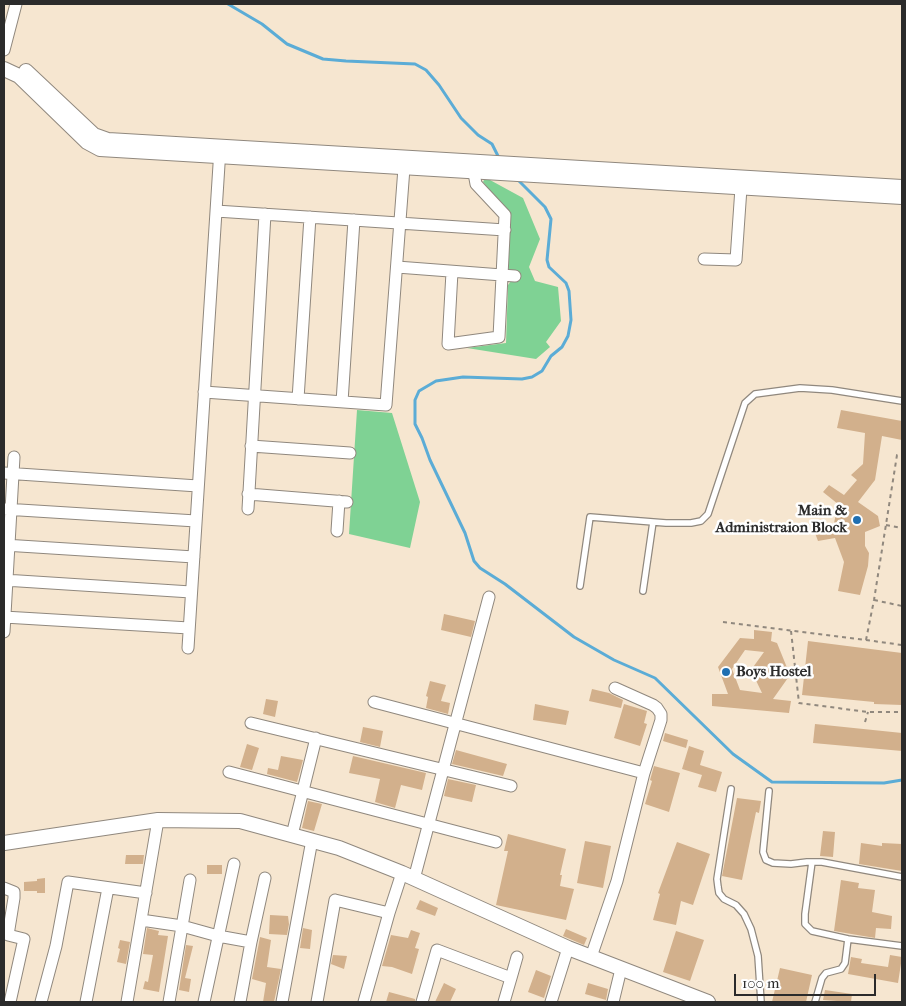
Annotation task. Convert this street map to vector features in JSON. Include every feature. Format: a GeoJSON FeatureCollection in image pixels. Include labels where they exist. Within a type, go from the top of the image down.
{"type":"FeatureCollection","features":[{"type":"Feature","properties":{"kind":"street"},"geometry":{"type":"LineString","coordinates":[[4,50],[16,4]]}},
{"type":"Feature","properties":{"kind":"street"},"geometry":{"type":"LineString","coordinates":[[4,59],[15,63],[28,72],[98,137],[115,140],[404,168],[523,170],[902,187]]}},
{"type":"Feature","properties":{"kind":"street"},"geometry":{"type":"LineString","coordinates":[[4,69],[19,76],[82,137],[96,148],[219,151],[480,170]]}},
{"type":"Feature","properties":{"kind":"street"},"geometry":{"type":"LineString","coordinates":[[188,648],[219,151]]}},
{"type":"Feature","properties":{"kind":"street"},"geometry":{"type":"LineString","coordinates":[[204,392],[386,406],[404,168]]}},
{"type":"Feature","properties":{"kind":"street"},"geometry":{"type":"LineString","coordinates":[[452,272],[448,344],[499,337],[505,215],[476,184],[480,170]]}},
{"type":"Feature","properties":{"kind":"street"},"geometry":{"type":"LineString","coordinates":[[523,170],[741,188],[902,197]]}},
{"type":"Feature","properties":{"kind":"street"},"geometry":{"type":"LineString","coordinates":[[704,258],[736,260],[741,188]]}},
{"type":"Feature","properties":{"kind":"street"},"geometry":{"type":"LineString","coordinates":[[216,211],[505,230]]}},
{"type":"Feature","properties":{"kind":"street"},"geometry":{"type":"LineString","coordinates":[[248,510],[265,214]]}},
{"type":"Feature","properties":{"kind":"street"},"geometry":{"type":"LineString","coordinates":[[298,399],[310,217]]}},
{"type":"Feature","properties":{"kind":"street"},"geometry":{"type":"LineString","coordinates":[[342,402],[354,220]]}},
{"type":"Feature","properties":{"kind":"street"},"geometry":{"type":"LineString","coordinates":[[397,268],[515,276]]}},
{"type":"Feature","properties":{"kind":"street"},"geometry":{"type":"LineString","coordinates":[[251,446],[350,453]]}},
{"type":"Feature","properties":{"kind":"street"},"geometry":{"type":"LineString","coordinates":[[4,632],[8,474],[14,457]]}},
{"type":"Feature","properties":{"kind":"street"},"geometry":{"type":"LineString","coordinates":[[8,474],[198,486]]}},
{"type":"Feature","properties":{"kind":"street"},"geometry":{"type":"LineString","coordinates":[[248,494],[343,501],[337,531]]}},
{"type":"Feature","properties":{"kind":"street"},"geometry":{"type":"LineString","coordinates":[[7,509],[196,521]]}},
{"type":"Feature","properties":{"kind":"street"},"geometry":{"type":"LineString","coordinates":[[6,545],[194,557]]}},
{"type":"Feature","properties":{"kind":"street"},"geometry":{"type":"LineString","coordinates":[[5,580],[192,592]]}},
{"type":"Feature","properties":{"kind":"street"},"geometry":{"type":"LineString","coordinates":[[364,1002],[389,913],[408,876],[429,824],[454,723],[489,597]]}},
{"type":"Feature","properties":{"kind":"street"},"geometry":{"type":"LineString","coordinates":[[4,617],[189,628]]}},
{"type":"Feature","properties":{"kind":"street"},"geometry":{"type":"LineString","coordinates":[[591,958],[617,881],[644,773],[661,720],[661,714],[653,705],[615,688]]}},
{"type":"Feature","properties":{"kind":"street"},"geometry":{"type":"LineString","coordinates":[[374,702],[644,773]]}},
{"type":"Feature","properties":{"kind":"street"},"geometry":{"type":"LineString","coordinates":[[251,723],[511,786]]}},
{"type":"Feature","properties":{"kind":"street"},"geometry":{"type":"LineString","coordinates":[[292,835],[316,738]]}},
{"type":"Feature","properties":{"kind":"street"},"geometry":{"type":"LineString","coordinates":[[229,772],[496,842]]}},
{"type":"Feature","properties":{"kind":"street"},"geometry":{"type":"LineString","coordinates":[[127,1002],[158,820]]}},
{"type":"Feature","properties":{"kind":"street"},"geometry":{"type":"LineString","coordinates":[[4,843],[158,820],[240,821],[339,848],[408,876],[591,958],[708,1002]]}},
{"type":"Feature","properties":{"kind":"street"},"geometry":{"type":"LineString","coordinates":[[282,1002],[312,840]]}},
{"type":"Feature","properties":{"kind":"street"},"geometry":{"type":"LineString","coordinates":[[204,1002],[234,864]]}},
{"type":"Feature","properties":{"kind":"street"},"geometry":{"type":"LineString","coordinates":[[240,1002],[265,878]]}},
{"type":"Feature","properties":{"kind":"street"},"geometry":{"type":"LineString","coordinates":[[169,1002],[190,880]]}},
{"type":"Feature","properties":{"kind":"street"},"geometry":{"type":"LineString","coordinates":[[41,1002],[56,946],[68,882],[146,893]]}},
{"type":"Feature","properties":{"kind":"street"},"geometry":{"type":"LineString","coordinates":[[4,888],[14,892],[6,935],[24,939],[10,1002]]}},
{"type":"Feature","properties":{"kind":"street"},"geometry":{"type":"LineString","coordinates":[[86,1002],[108,888]]}},
{"type":"Feature","properties":{"kind":"street"},"geometry":{"type":"LineString","coordinates":[[317,1002],[335,900],[389,913]]}},
{"type":"Feature","properties":{"kind":"street"},"geometry":{"type":"LineString","coordinates":[[141,920],[182,926],[218,936],[251,942]]}},
{"type":"Feature","properties":{"kind":"street"},"geometry":{"type":"LineString","coordinates":[[551,1002],[568,948]]}},
{"type":"Feature","properties":{"kind":"street"},"geometry":{"type":"LineString","coordinates":[[422,1002],[437,950],[511,978]]}},
{"type":"Feature","properties":{"kind":"street"},"geometry":{"type":"LineString","coordinates":[[504,1002],[517,956]]}},
{"type":"Feature","properties":{"kind":"street"},"geometry":{"type":"LineString","coordinates":[[613,1002],[621,969]]}},
{"type":"Feature","properties":{"kind":"lane"},"geometry":{"type":"LineString","coordinates":[[580,586],[590,517],[652,522],[691,522],[701,521],[708,514],[745,403],[755,394],[800,388],[832,390],[902,401]]}},
{"type":"Feature","properties":{"kind":"lane"},"geometry":{"type":"LineString","coordinates":[[643,591],[652,522]]}},
{"type":"Feature","properties":{"kind":"lane"},"geometry":{"type":"LineString","coordinates":[[731,789],[717,879],[718,887],[719,893],[724,899],[736,906],[744,914],[751,928],[758,956],[762,1002]]}},
{"type":"Feature","properties":{"kind":"lane"},"geometry":{"type":"LineString","coordinates":[[769,791],[763,852],[766,860],[773,863],[791,864],[822,862],[902,877]]}},
{"type":"Feature","properties":{"kind":"lane"},"geometry":{"type":"LineString","coordinates":[[812,862],[804,914],[805,924],[812,931],[848,939],[902,945]]}},
{"type":"Feature","properties":{"kind":"lane"},"geometry":{"type":"LineString","coordinates":[[816,1002],[822,978],[826,973],[841,969],[845,964],[848,939]]}},
{"type":"Feature","properties":{"kind":"path"},"geometry":{"type":"LineString","coordinates":[[866,640],[897,455],[902,456]]}},
{"type":"Feature","properties":{"kind":"path"},"geometry":{"type":"LineString","coordinates":[[886,525],[902,528]]}},
{"type":"Feature","properties":{"kind":"path"},"geometry":{"type":"LineString","coordinates":[[874,600],[902,606]]}},
{"type":"Feature","properties":{"kind":"path"},"geometry":{"type":"LineString","coordinates":[[723,622],[902,645]]}},
{"type":"Feature","properties":{"kind":"path"},"geometry":{"type":"LineString","coordinates":[[791,631],[799,703],[868,712],[902,712]]}},
{"type":"Feature","properties":{"kind":"path"},"geometry":{"type":"LineString","coordinates":[[865,722],[868,712]]}},
{"type":"Feature","properties":{"kind":"green space"},"geometry":{"type":"Polygon","coordinates":[[[484,180],[490,180],[523,198],[540,239],[529,267],[535,281],[558,287],[561,321],[546,342],[550,347],[536,359],[467,348],[506,343],[508,285],[511,281],[508,268],[509,213],[483,182],[484,180]]]}},
{"type":"Feature","properties":{"kind":"green space"},"geometry":{"type":"Polygon","coordinates":[[[357,410],[392,413],[420,502],[410,548],[349,534],[357,410]]]}},
{"type":"Feature","properties":{"kind":"building","name":"Main & Administraion Block"},"geometry":{"type":"Polygon","coordinates":[[[841,410],[902,421],[902,440],[882,436],[875,480],[858,502],[878,516],[880,526],[865,532],[865,546],[869,553],[868,566],[860,595],[838,591],[844,562],[835,538],[818,541],[815,533],[833,528],[838,504],[823,492],[829,485],[844,495],[857,480],[851,475],[863,464],[865,433],[837,428],[841,410]]]}},
{"type":"Feature","properties":{"kind":"building"},"geometry":{"type":"Polygon","coordinates":[[[444,614],[475,621],[471,637],[441,630],[444,614]]]}},
{"type":"Feature","properties":{"kind":"building","name":"Boys Hostel"},"geometry":{"type":"Polygon","coordinates":[[[754,630],[772,632],[771,641],[777,643],[790,675],[773,699],[791,701],[789,713],[712,706],[712,694],[728,694],[718,667],[740,638],[754,639],[754,630]],[[745,650],[732,669],[740,690],[762,693],[751,670],[764,652],[745,650]]]}},
{"type":"Feature","properties":{"kind":"building"},"geometry":{"type":"Polygon","coordinates":[[[808,641],[902,653],[902,705],[874,704],[874,702],[802,695],[808,641]]]}},
{"type":"Feature","properties":{"kind":"building"},"geometry":{"type":"Polygon","coordinates":[[[430,681],[446,685],[441,701],[450,703],[448,714],[426,708],[428,697],[426,696],[430,681]]]}},
{"type":"Feature","properties":{"kind":"building"},"geometry":{"type":"Polygon","coordinates":[[[592,689],[609,693],[623,700],[621,708],[589,701],[592,689]]]}},
{"type":"Feature","properties":{"kind":"building"},"geometry":{"type":"Polygon","coordinates":[[[266,699],[278,701],[275,717],[263,714],[266,699]]]}},
{"type":"Feature","properties":{"kind":"building"},"geometry":{"type":"Polygon","coordinates":[[[535,704],[569,711],[566,725],[533,720],[535,704]]]}},
{"type":"Feature","properties":{"kind":"building"},"geometry":{"type":"Polygon","coordinates":[[[624,704],[647,711],[644,723],[647,724],[640,746],[614,738],[624,704]]]}},
{"type":"Feature","properties":{"kind":"building"},"geometry":{"type":"Polygon","coordinates":[[[815,724],[902,733],[902,751],[813,743],[815,724]]]}},
{"type":"Feature","properties":{"kind":"building"},"geometry":{"type":"Polygon","coordinates":[[[363,727],[383,731],[380,747],[360,742],[363,727]]]}},
{"type":"Feature","properties":{"kind":"building"},"geometry":{"type":"Polygon","coordinates":[[[665,733],[688,740],[686,748],[663,741],[665,733]]]}},
{"type":"Feature","properties":{"kind":"building"},"geometry":{"type":"Polygon","coordinates":[[[247,744],[259,748],[252,770],[240,767],[247,744]]]}},
{"type":"Feature","properties":{"kind":"building"},"geometry":{"type":"Polygon","coordinates":[[[689,746],[704,751],[700,765],[722,772],[716,792],[698,787],[702,775],[682,769],[689,746]]]}},
{"type":"Feature","properties":{"kind":"building"},"geometry":{"type":"Polygon","coordinates":[[[456,750],[507,764],[503,776],[452,764],[456,750]]]}},
{"type":"Feature","properties":{"kind":"building"},"geometry":{"type":"Polygon","coordinates":[[[281,756],[303,760],[297,782],[267,774],[268,768],[278,770],[281,756]]]}},
{"type":"Feature","properties":{"kind":"building"},"geometry":{"type":"Polygon","coordinates":[[[353,756],[426,773],[422,790],[401,785],[395,808],[375,802],[380,779],[349,773],[353,756]]]}},
{"type":"Feature","properties":{"kind":"building"},"geometry":{"type":"Polygon","coordinates":[[[654,766],[680,773],[669,812],[645,804],[652,781],[650,780],[654,766]]]}},
{"type":"Feature","properties":{"kind":"building"},"geometry":{"type":"Polygon","coordinates":[[[448,779],[476,785],[472,802],[444,796],[448,779]]]}},
{"type":"Feature","properties":{"kind":"building"},"geometry":{"type":"Polygon","coordinates":[[[737,798],[761,801],[759,813],[756,812],[742,880],[722,876],[737,798]]]}},
{"type":"Feature","properties":{"kind":"building"},"geometry":{"type":"Polygon","coordinates":[[[308,801],[322,804],[314,831],[302,828],[308,801]]]}},
{"type":"Feature","properties":{"kind":"building"},"geometry":{"type":"Polygon","coordinates":[[[823,831],[835,832],[833,857],[820,856],[823,831]]]}},
{"type":"Feature","properties":{"kind":"building"},"geometry":{"type":"Polygon","coordinates":[[[508,834],[566,849],[560,875],[562,875],[560,886],[574,889],[566,920],[496,905],[508,851],[504,851],[508,834]]]}},
{"type":"Feature","properties":{"kind":"building"},"geometry":{"type":"Polygon","coordinates":[[[585,841],[611,846],[603,888],[577,883],[585,841]]]}},
{"type":"Feature","properties":{"kind":"building"},"geometry":{"type":"Polygon","coordinates":[[[677,842],[710,854],[693,905],[681,901],[676,925],[653,920],[660,894],[658,893],[677,842]]]}},
{"type":"Feature","properties":{"kind":"building"},"geometry":{"type":"Polygon","coordinates":[[[861,843],[882,846],[882,843],[902,844],[902,871],[859,864],[861,843]]]}},
{"type":"Feature","properties":{"kind":"building"},"geometry":{"type":"Polygon","coordinates":[[[126,855],[144,855],[143,864],[125,864],[126,855]]]}},
{"type":"Feature","properties":{"kind":"building"},"geometry":{"type":"Polygon","coordinates":[[[207,865],[222,865],[222,874],[207,874],[207,865]]]}},
{"type":"Feature","properties":{"kind":"building"},"geometry":{"type":"Polygon","coordinates":[[[45,878],[45,893],[24,891],[24,882],[45,878]]]}},
{"type":"Feature","properties":{"kind":"building"},"geometry":{"type":"Polygon","coordinates":[[[841,880],[859,883],[858,888],[875,890],[872,912],[892,916],[891,929],[876,928],[875,938],[834,931],[841,880]]]}},
{"type":"Feature","properties":{"kind":"building"},"geometry":{"type":"Polygon","coordinates":[[[420,900],[438,908],[435,916],[416,909],[420,900]]]}},
{"type":"Feature","properties":{"kind":"building"},"geometry":{"type":"Polygon","coordinates":[[[270,915],[288,916],[287,935],[269,934],[270,915]]]}},
{"type":"Feature","properties":{"kind":"building"},"geometry":{"type":"Polygon","coordinates":[[[147,928],[159,931],[158,935],[168,936],[159,992],[143,989],[145,981],[148,982],[153,955],[143,954],[147,928]]]}},
{"type":"Feature","properties":{"kind":"building"},"geometry":{"type":"Polygon","coordinates":[[[303,928],[312,930],[310,949],[300,948],[303,928]]]}},
{"type":"Feature","properties":{"kind":"building"},"geometry":{"type":"Polygon","coordinates":[[[566,929],[587,938],[584,945],[563,936],[566,929]]]}},
{"type":"Feature","properties":{"kind":"building"},"geometry":{"type":"Polygon","coordinates":[[[411,930],[420,933],[415,948],[419,949],[412,974],[392,967],[382,966],[391,935],[408,938],[411,930]]]}},
{"type":"Feature","properties":{"kind":"building"},"geometry":{"type":"Polygon","coordinates":[[[676,931],[704,940],[690,981],[663,972],[676,931]]]}},
{"type":"Feature","properties":{"kind":"building"},"geometry":{"type":"Polygon","coordinates":[[[260,937],[271,940],[267,967],[281,969],[274,1002],[263,1002],[266,983],[252,979],[260,937]]]}},
{"type":"Feature","properties":{"kind":"building"},"geometry":{"type":"Polygon","coordinates":[[[120,940],[130,942],[126,964],[117,962],[120,940]]]}},
{"type":"Feature","properties":{"kind":"building"},"geometry":{"type":"Polygon","coordinates":[[[186,945],[193,946],[185,978],[191,979],[189,992],[179,990],[186,945]]]}},
{"type":"Feature","properties":{"kind":"building"},"geometry":{"type":"Polygon","coordinates":[[[333,955],[347,956],[344,969],[331,964],[333,955]]]}},
{"type":"Feature","properties":{"kind":"building"},"geometry":{"type":"Polygon","coordinates":[[[890,955],[902,957],[898,983],[848,974],[851,957],[862,959],[861,963],[888,967],[890,955]]]}},
{"type":"Feature","properties":{"kind":"building"},"geometry":{"type":"Polygon","coordinates":[[[780,968],[812,975],[806,1002],[772,1002],[780,968]]]}},
{"type":"Feature","properties":{"kind":"building"},"geometry":{"type":"Polygon","coordinates":[[[536,970],[551,976],[544,998],[528,992],[536,970]]]}},
{"type":"Feature","properties":{"kind":"building"},"geometry":{"type":"Polygon","coordinates":[[[444,983],[456,989],[450,1002],[435,1002],[444,983]]]}},
{"type":"Feature","properties":{"kind":"building"},"geometry":{"type":"Polygon","coordinates":[[[588,983],[608,989],[606,1000],[585,994],[588,983]]]}},
{"type":"Feature","properties":{"kind":"building"},"geometry":{"type":"Polygon","coordinates":[[[825,990],[852,994],[851,1002],[823,1000],[825,990]]]}},
{"type":"Feature","properties":{"kind":"building"},"geometry":{"type":"Polygon","coordinates":[[[389,992],[415,999],[415,1002],[386,1002],[389,992]]]}},
{"type":"Feature","properties":{"kind":"waterway"},"geometry":{"type":"LineString","coordinates":[[228,4],[262,24],[287,44],[323,59],[415,64],[426,70],[439,85],[461,118],[478,135],[492,144],[499,158]]}},
{"type":"Feature","properties":{"kind":"waterway"},"geometry":{"type":"LineString","coordinates":[[516,178],[545,207],[551,219],[547,260],[549,267],[566,283],[569,291],[571,320],[568,336],[562,347],[551,356],[542,371],[532,377],[522,379],[463,377],[436,381],[419,391],[415,400],[415,424],[465,533],[474,561],[480,568],[505,584],[574,637],[614,660],[655,678],[733,754],[772,782],[884,783],[902,780]]}},
{"type":"Feature","properties":{"kind":"place","name":"Main & Administraion Block"},"geometry":{"type":"Point","coordinates":[857,520]}},
{"type":"Feature","properties":{"kind":"place","name":"Boys Hostel"},"geometry":{"type":"Point","coordinates":[726,672]}}]}
